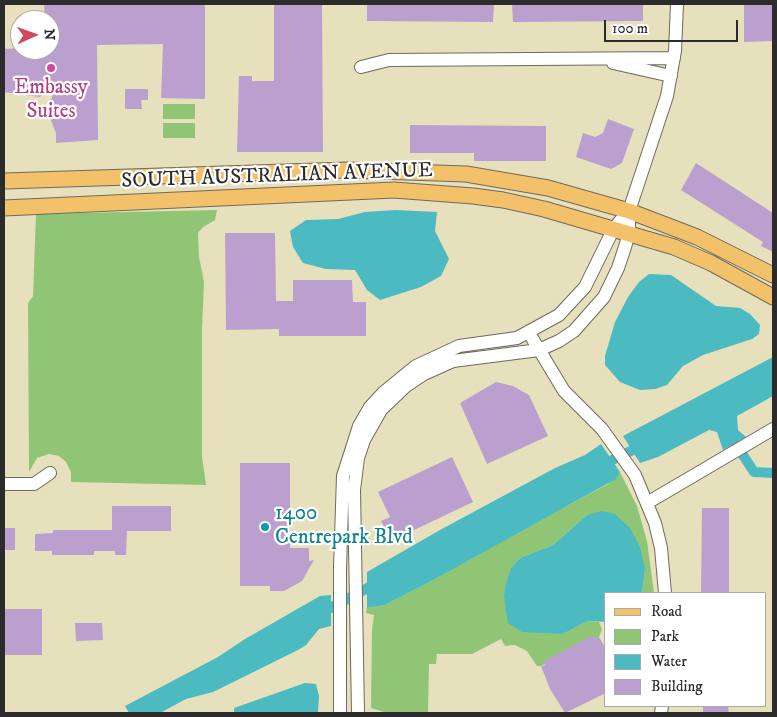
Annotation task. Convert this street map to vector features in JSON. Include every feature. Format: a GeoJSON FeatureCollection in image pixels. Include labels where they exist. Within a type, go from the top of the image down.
{"type":"FeatureCollection","features":[{"type":"Feature","properties":{"kind":"main road","name":"SOUTH AUSTRALIAN AVENUE"},"geometry":{"type":"LineString","coordinates":[[4,181],[348,170],[402,170],[466,174],[532,186],[629,211],[697,237],[773,275]]}},
{"type":"Feature","properties":{"kind":"main road","name":"SOUTH AUSTRALIAN AVENUE"},"geometry":{"type":"LineString","coordinates":[[4,208],[394,190],[503,200],[629,232],[674,246],[711,263],[773,297]]}},
{"type":"Feature","properties":{"kind":"street"},"geometry":{"type":"LineString","coordinates":[[358,713],[355,477],[364,440],[381,410],[406,386],[440,366],[464,359],[539,350],[559,341],[574,331],[595,309],[612,282],[629,232],[629,211],[663,110],[674,58],[677,4]]}},
{"type":"Feature","properties":{"kind":"street"},"geometry":{"type":"LineString","coordinates":[[361,66],[389,60],[674,58]]}},
{"type":"Feature","properties":{"kind":"street"},"geometry":{"type":"LineString","coordinates":[[596,60],[671,76]]}},
{"type":"Feature","properties":{"kind":"street"},"geometry":{"type":"LineString","coordinates":[[340,713],[340,568],[343,476],[354,439],[370,407],[398,379],[429,359],[459,346],[505,340],[529,333],[559,315],[577,297],[591,278],[614,228],[629,211]]}},
{"type":"Feature","properties":{"kind":"street"},"geometry":{"type":"LineString","coordinates":[[529,333],[564,391],[602,429],[635,475],[647,502],[661,548],[665,592]]}},
{"type":"Feature","properties":{"kind":"street"},"geometry":{"type":"LineString","coordinates":[[647,502],[773,428]]}},
{"type":"Feature","properties":{"kind":"street"},"geometry":{"type":"LineString","coordinates":[[4,484],[34,484],[50,473]]}},
{"type":"Feature","properties":{"kind":"green space"},"geometry":{"type":"Polygon","coordinates":[[[163,104],[195,104],[195,119],[163,119],[163,104]]]}},
{"type":"Feature","properties":{"kind":"green space"},"geometry":{"type":"Polygon","coordinates":[[[163,123],[195,123],[195,138],[163,138],[163,123]]]}},
{"type":"Feature","properties":{"kind":"green space"},"geometry":{"type":"Polygon","coordinates":[[[217,210],[215,220],[203,227],[198,233],[199,257],[204,282],[202,456],[206,485],[71,482],[71,472],[66,462],[59,456],[49,454],[37,458],[29,472],[28,303],[33,296],[36,214],[217,210]]]}},
{"type":"Feature","properties":{"kind":"green space"},"geometry":{"type":"Polygon","coordinates":[[[620,472],[637,506],[647,541],[654,592],[642,592],[645,569],[587,515],[553,545],[520,558],[511,568],[563,634],[588,621],[599,622],[602,629],[599,637],[594,639],[593,636],[541,666],[537,666],[527,651],[515,645],[505,646],[501,639],[472,654],[437,654],[436,664],[429,664],[428,713],[387,713],[371,708],[372,629],[374,615],[366,613],[367,608],[385,605],[422,586],[608,484],[620,472]]]}},
{"type":"Feature","properties":{"kind":"water"},"geometry":{"type":"Polygon","coordinates":[[[395,210],[437,212],[435,231],[449,259],[441,276],[421,287],[380,300],[367,290],[355,270],[326,269],[303,263],[293,247],[290,231],[306,220],[338,219],[365,212],[395,210]]]}},
{"type":"Feature","properties":{"kind":"water"},"geometry":{"type":"Polygon","coordinates":[[[649,274],[671,275],[716,306],[740,308],[750,314],[760,325],[759,334],[752,339],[703,355],[683,366],[667,385],[655,389],[640,390],[620,382],[605,365],[605,356],[615,322],[628,297],[639,282],[649,274]]]}},
{"type":"Feature","properties":{"kind":"water"},"geometry":{"type":"Polygon","coordinates":[[[773,357],[773,396],[737,416],[738,430],[746,437],[723,450],[717,432],[709,430],[658,457],[640,463],[623,436],[773,357]]]}},
{"type":"Feature","properties":{"kind":"water"},"geometry":{"type":"Polygon","coordinates":[[[601,444],[620,472],[616,479],[422,586],[385,605],[367,608],[367,572],[555,468],[585,455],[601,444]]]}},
{"type":"Feature","properties":{"kind":"water"},"geometry":{"type":"Polygon","coordinates":[[[602,511],[615,514],[630,528],[640,547],[645,569],[642,592],[604,592],[604,622],[588,621],[563,634],[522,632],[508,623],[504,597],[511,568],[520,558],[553,545],[587,515],[602,511]]]}},
{"type":"Feature","properties":{"kind":"water"},"geometry":{"type":"Polygon","coordinates":[[[331,595],[331,626],[319,629],[306,645],[298,650],[213,692],[186,699],[160,713],[129,713],[125,706],[218,657],[245,639],[320,596],[331,595]]]}},
{"type":"Feature","properties":{"kind":"water"},"geometry":{"type":"Polygon","coordinates":[[[305,683],[316,684],[319,696],[318,713],[234,713],[234,708],[305,683]]]}},
{"type":"Feature","properties":{"kind":"building","name":"Embassy Suites"},"geometry":{"type":"Polygon","coordinates":[[[44,4],[205,4],[205,99],[161,98],[163,44],[97,45],[98,140],[56,143],[56,133],[48,113],[56,81],[40,97],[4,92],[4,49],[10,49],[10,60],[60,60],[60,10],[44,10],[44,4]]]}},
{"type":"Feature","properties":{"kind":"building"},"geometry":{"type":"Polygon","coordinates":[[[274,4],[322,4],[323,152],[237,152],[239,76],[252,76],[252,81],[274,81],[274,4]]]}},
{"type":"Feature","properties":{"kind":"building"},"geometry":{"type":"Polygon","coordinates":[[[367,4],[494,4],[493,22],[367,21],[367,4]]]}},
{"type":"Feature","properties":{"kind":"building"},"geometry":{"type":"Polygon","coordinates":[[[512,4],[643,4],[643,21],[513,22],[512,4]]]}},
{"type":"Feature","properties":{"kind":"building"},"geometry":{"type":"Polygon","coordinates":[[[744,4],[773,4],[773,41],[744,42],[744,4]]]}},
{"type":"Feature","properties":{"kind":"building"},"geometry":{"type":"Polygon","coordinates":[[[125,89],[148,89],[148,100],[141,100],[142,109],[125,109],[125,89]]]}},
{"type":"Feature","properties":{"kind":"building"},"geometry":{"type":"Polygon","coordinates":[[[608,119],[634,129],[622,163],[611,169],[576,157],[583,133],[595,137],[603,133],[608,119]]]}},
{"type":"Feature","properties":{"kind":"building"},"geometry":{"type":"Polygon","coordinates":[[[410,125],[546,126],[546,161],[474,161],[474,153],[410,153],[410,125]]]}},
{"type":"Feature","properties":{"kind":"building"},"geometry":{"type":"Polygon","coordinates":[[[696,163],[773,213],[773,252],[761,246],[763,242],[681,190],[696,163]]]}},
{"type":"Feature","properties":{"kind":"building"},"geometry":{"type":"Polygon","coordinates":[[[225,233],[275,233],[276,301],[293,301],[293,280],[352,280],[353,302],[366,302],[366,336],[279,336],[279,329],[226,330],[225,233]]]}},
{"type":"Feature","properties":{"kind":"building"},"geometry":{"type":"Polygon","coordinates":[[[496,382],[513,386],[529,395],[548,436],[487,464],[460,403],[496,382]]]}},
{"type":"Feature","properties":{"kind":"building"},"geometry":{"type":"Polygon","coordinates":[[[452,457],[473,502],[391,541],[381,521],[390,517],[378,492],[452,457]]]}},
{"type":"Feature","properties":{"kind":"building","name":"1400 Centrepark Blvd"},"geometry":{"type":"Polygon","coordinates":[[[240,463],[290,463],[290,548],[309,548],[309,561],[314,560],[302,581],[284,591],[270,591],[270,586],[240,586],[240,463]]]}},
{"type":"Feature","properties":{"kind":"building"},"geometry":{"type":"Polygon","coordinates":[[[112,506],[171,506],[171,531],[127,531],[126,555],[115,555],[115,551],[94,551],[94,555],[52,555],[52,551],[35,551],[35,534],[53,533],[53,530],[112,530],[112,506]]]}},
{"type":"Feature","properties":{"kind":"building"},"geometry":{"type":"Polygon","coordinates":[[[702,508],[729,508],[729,592],[701,592],[702,508]]]}},
{"type":"Feature","properties":{"kind":"building"},"geometry":{"type":"Polygon","coordinates":[[[4,528],[15,528],[15,550],[4,550],[4,528]]]}},
{"type":"Feature","properties":{"kind":"building"},"geometry":{"type":"Polygon","coordinates":[[[4,609],[42,609],[42,655],[4,655],[4,609]]]}},
{"type":"Feature","properties":{"kind":"building"},"geometry":{"type":"Polygon","coordinates":[[[75,623],[102,623],[103,640],[76,641],[75,623]]]}},
{"type":"Feature","properties":{"kind":"building"},"geometry":{"type":"Polygon","coordinates":[[[593,635],[594,639],[599,637],[604,646],[604,694],[565,713],[550,689],[541,666],[545,665],[543,662],[593,635]]]}},
{"type":"Feature","properties":{"kind":"building"},"geometry":{"type":"Polygon","coordinates":[[[703,707],[728,707],[729,713],[703,713],[703,707]]]}},
{"type":"Feature","properties":{"kind":"waterway"},"geometry":{"type":"LineString","coordinates":[[735,443],[754,472],[773,473]]}},
{"type":"Feature","properties":{"kind":"waterway"},"geometry":{"type":"LineString","coordinates":[[602,465],[645,444]]}},
{"type":"Feature","properties":{"kind":"waterway"},"geometry":{"type":"LineString","coordinates":[[319,614],[379,582]]}},
{"type":"Feature","properties":{"kind":"place","name":"Embassy Suites"},"geometry":{"type":"Point","coordinates":[51,68]}},
{"type":"Feature","properties":{"kind":"place","name":"1400 Centrepark Blvd"},"geometry":{"type":"Point","coordinates":[265,527]}}]}
